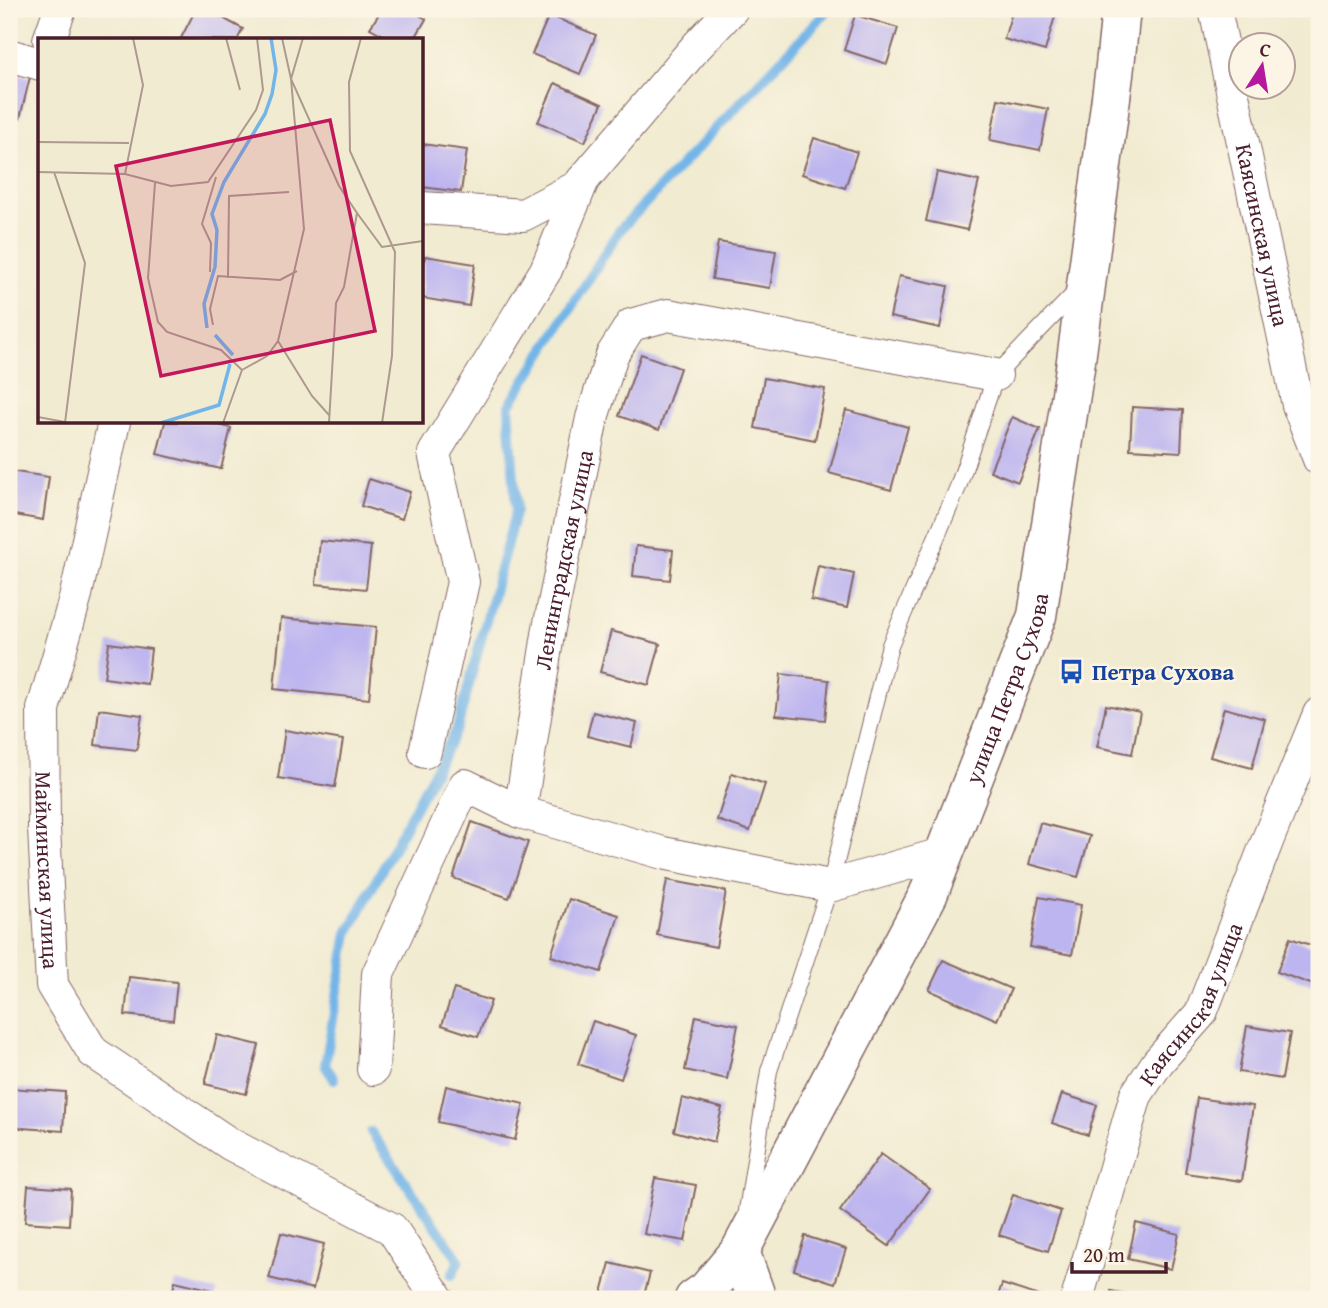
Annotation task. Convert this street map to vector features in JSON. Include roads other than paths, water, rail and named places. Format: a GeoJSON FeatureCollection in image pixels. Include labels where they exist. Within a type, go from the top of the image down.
{"type":"FeatureCollection","features":[{"type":"Feature","properties":{"kind":"street"},"geometry":{"type":"LineString","coordinates":[[50,38],[60,9]]}},
{"type":"Feature","properties":{"kind":"street"},"geometry":{"type":"LineString","coordinates":[[424,208],[523,215],[577,187],[732,9]]}},
{"type":"Feature","properties":{"kind":"street","name":"улица Петра Сухова"},"geometry":{"type":"LineString","coordinates":[[694,1299],[708,1290],[740,1251],[928,895],[1037,616],[1075,368],[1121,9]]}},
{"type":"Feature","properties":{"kind":"street","name":"Каясинская улица"},"geometry":{"type":"LineString","coordinates":[[1215,9],[1298,405],[1319,458]]}},
{"type":"Feature","properties":{"kind":"street"},"geometry":{"type":"LineString","coordinates":[[9,55],[38,63]]}},
{"type":"Feature","properties":{"kind":"street"},"geometry":{"type":"LineString","coordinates":[[425,752],[463,582],[434,453],[545,270],[583,180]]}},
{"type":"Feature","properties":{"kind":"street","name":"Ленинградская улица"},"geometry":{"type":"LineString","coordinates":[[520,812],[549,628],[592,418],[612,355],[631,324],[668,315],[996,375]]}},
{"type":"Feature","properties":{"kind":"street","name":"Майминская улица"},"geometry":{"type":"LineString","coordinates":[[114,424],[75,599],[43,709],[44,828],[52,985],[93,1052],[230,1144],[392,1230],[438,1299]]}},
{"type":"Feature","properties":{"kind":"street","name":"Каясинская улица"},"geometry":{"type":"LineString","coordinates":[[1077,1299],[1136,1095],[1158,1062],[1201,1013],[1319,714]]}},
{"type":"Feature","properties":{"kind":"street"},"geometry":{"type":"LineString","coordinates":[[373,1069],[378,974],[465,785],[520,812],[663,853],[830,886],[945,853]]}},
{"type":"Feature","properties":{"kind":"street"},"geometry":{"type":"LineString","coordinates":[[740,1251],[757,1299]]}},
{"type":"Feature","properties":{"kind":"lane"},"geometry":{"type":"LineString","coordinates":[[740,1251],[769,1071],[830,886],[890,645],[958,487],[996,375],[1087,281]]}},
{"type":"Feature","properties":{"kind":"waterway"},"geometry":{"type":"LineString","coordinates":[[334,1079],[325,1065],[348,933],[457,729],[516,510],[509,406],[619,231],[829,9]]}},
{"type":"Feature","properties":{"kind":"waterway"},"geometry":{"type":"LineString","coordinates":[[371,1132],[459,1260],[452,1275]]}},
{"type":"Feature","properties":{"kind":"place","name":"Петра Сухова"},"geometry":{"type":"Point","coordinates":[1072,672]}}]}
